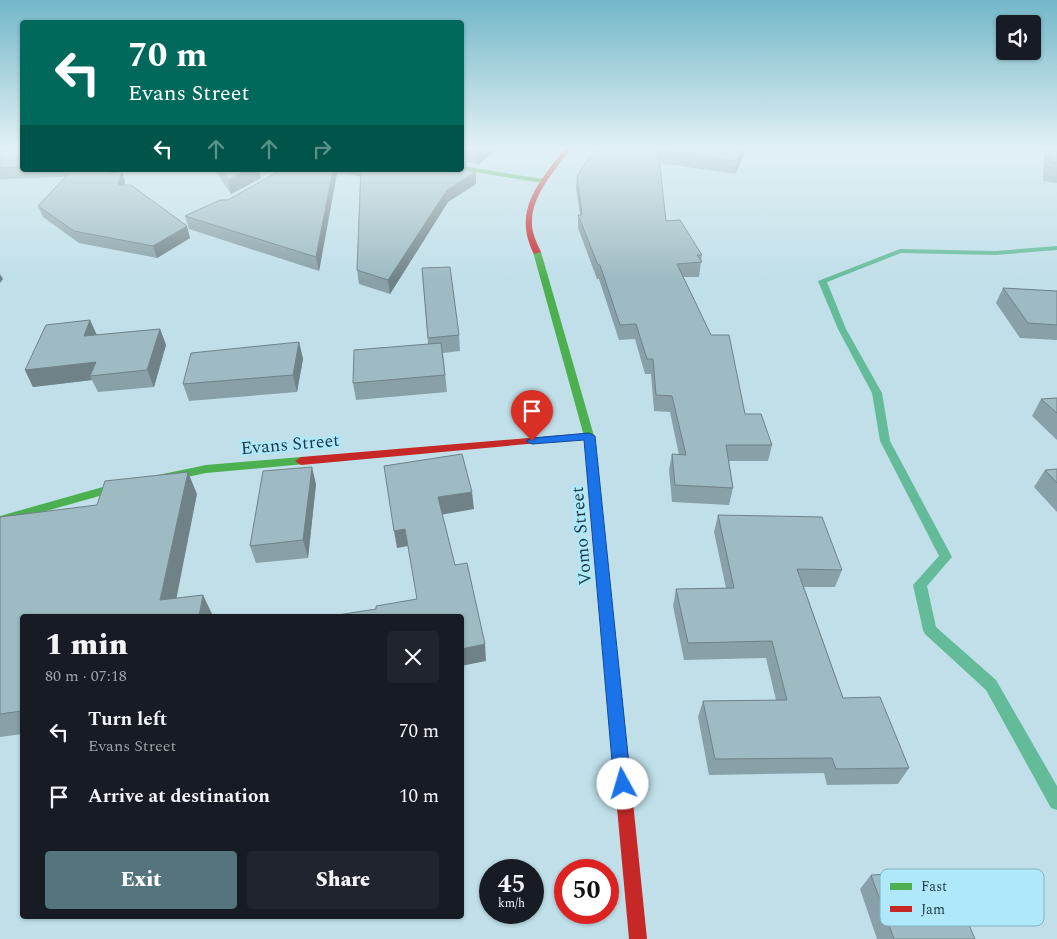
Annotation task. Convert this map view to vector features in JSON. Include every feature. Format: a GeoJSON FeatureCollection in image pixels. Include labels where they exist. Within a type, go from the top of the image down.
{"type":"FeatureCollection","features":[{"type":"Feature","properties":{"kind":"main road","name":"Vomo Street"},"geometry":{"type":"LineString","coordinates":[[538,192],[528,222],[589,436],[638,939]]}},
{"type":"Feature","properties":{"kind":"main road","name":"Evans Street"},"geometry":{"type":"LineString","coordinates":[[0,520],[110,489],[206,469],[589,436]]}},
{"type":"Feature","properties":{"kind":"building"},"geometry":{"type":"Polygon","coordinates":[[[51,192],[140,192],[187,226],[153,246],[74,231],[38,206],[51,192]]]}},
{"type":"Feature","properties":{"kind":"building"},"geometry":{"type":"Polygon","coordinates":[[[242,192],[329,192],[316,257],[185,216],[220,200],[228,200],[242,192]]]}},
{"type":"Feature","properties":{"kind":"building"},"geometry":{"type":"Polygon","coordinates":[[[360,192],[446,192],[388,280],[357,270],[360,192]]]}},
{"type":"Feature","properties":{"kind":"building"},"geometry":{"type":"Polygon","coordinates":[[[579,192],[663,192],[666,221],[680,220],[702,255],[697,255],[702,262],[677,264],[711,335],[729,335],[745,414],[761,414],[772,445],[726,445],[733,488],[675,485],[672,454],[686,455],[672,396],[656,395],[653,359],[647,359],[636,324],[620,325],[600,265],[598,265],[578,215],[582,215],[579,192]]]}},
{"type":"Feature","properties":{"kind":"building"},"geometry":{"type":"Polygon","coordinates":[[[450,267],[459,335],[428,338],[422,268],[450,267]]]}},
{"type":"Feature","properties":{"kind":"building"},"geometry":{"type":"Polygon","coordinates":[[[1003,288],[1057,291],[1057,325],[1028,323],[1003,288]]]}},
{"type":"Feature","properties":{"kind":"building"},"geometry":{"type":"Polygon","coordinates":[[[90,320],[84,336],[160,329],[147,370],[90,376],[96,362],[25,370],[46,325],[90,320]]]}},
{"type":"Feature","properties":{"kind":"building"},"geometry":{"type":"Polygon","coordinates":[[[299,342],[293,375],[183,384],[191,353],[299,342]]]}},
{"type":"Feature","properties":{"kind":"building"},"geometry":{"type":"Polygon","coordinates":[[[441,343],[445,375],[353,383],[354,350],[441,343]]]}},
{"type":"Feature","properties":{"kind":"building"},"geometry":{"type":"Polygon","coordinates":[[[1057,398],[1057,413],[1041,399],[1057,398]]]}},
{"type":"Feature","properties":{"kind":"building"},"geometry":{"type":"Polygon","coordinates":[[[462,454],[472,492],[438,497],[455,565],[467,563],[485,644],[464,648],[464,614],[344,614],[376,609],[376,606],[417,599],[405,529],[394,531],[384,466],[462,454]]]}},
{"type":"Feature","properties":{"kind":"building"},"geometry":{"type":"Polygon","coordinates":[[[312,467],[303,540],[250,546],[263,471],[312,467]]]}},
{"type":"Feature","properties":{"kind":"building"},"geometry":{"type":"Polygon","coordinates":[[[1057,469],[1057,483],[1045,470],[1057,469]]]}},
{"type":"Feature","properties":{"kind":"building"},"geometry":{"type":"Polygon","coordinates":[[[188,472],[160,600],[203,595],[199,614],[20,614],[20,711],[0,714],[0,517],[97,505],[105,481],[188,472]]]}},
{"type":"Feature","properties":{"kind":"building"},"geometry":{"type":"Polygon","coordinates":[[[718,515],[822,517],[842,570],[797,569],[843,698],[880,697],[909,768],[836,769],[832,758],[715,759],[703,701],[787,700],[772,641],[688,643],[676,589],[734,588],[718,515]]]}},
{"type":"Feature","properties":{"kind":"building"},"geometry":{"type":"Polygon","coordinates":[[[871,875],[880,875],[880,900],[871,875]]]}},
{"type":"Feature","properties":{"kind":"building"},"geometry":{"type":"Polygon","coordinates":[[[889,926],[969,926],[975,939],[894,939],[889,926]]]}},
{"type":"Feature","properties":{"kind":"waterway"},"geometry":{"type":"LineString","coordinates":[[1057,248],[996,253],[900,251],[822,281],[842,329],[877,393],[885,441],[946,557],[920,585],[930,630],[991,685],[1057,802]]}},
{"type":"Feature","properties":{"kind":"traffic: fast"},"geometry":{"type":"LineString","coordinates":[[537,252],[589,436],[620,753]]}},
{"type":"Feature","properties":{"kind":"traffic: fast"},"geometry":{"type":"LineString","coordinates":[[0,520],[110,489],[206,469],[301,461]]}},
{"type":"Feature","properties":{"kind":"traffic: jam"},"geometry":{"type":"LineString","coordinates":[[537,252],[528,221],[538,192]]}},
{"type":"Feature","properties":{"kind":"traffic: jam"},"geometry":{"type":"LineString","coordinates":[[301,461],[589,436]]}},
{"type":"Feature","properties":{"kind":"traffic: jam"},"geometry":{"type":"LineString","coordinates":[[620,753],[638,939]]}},
{"type":"Feature","properties":{"kind":"route"},"geometry":{"type":"LineString","coordinates":[[532,441],[589,436],[623,784]]}}]}
